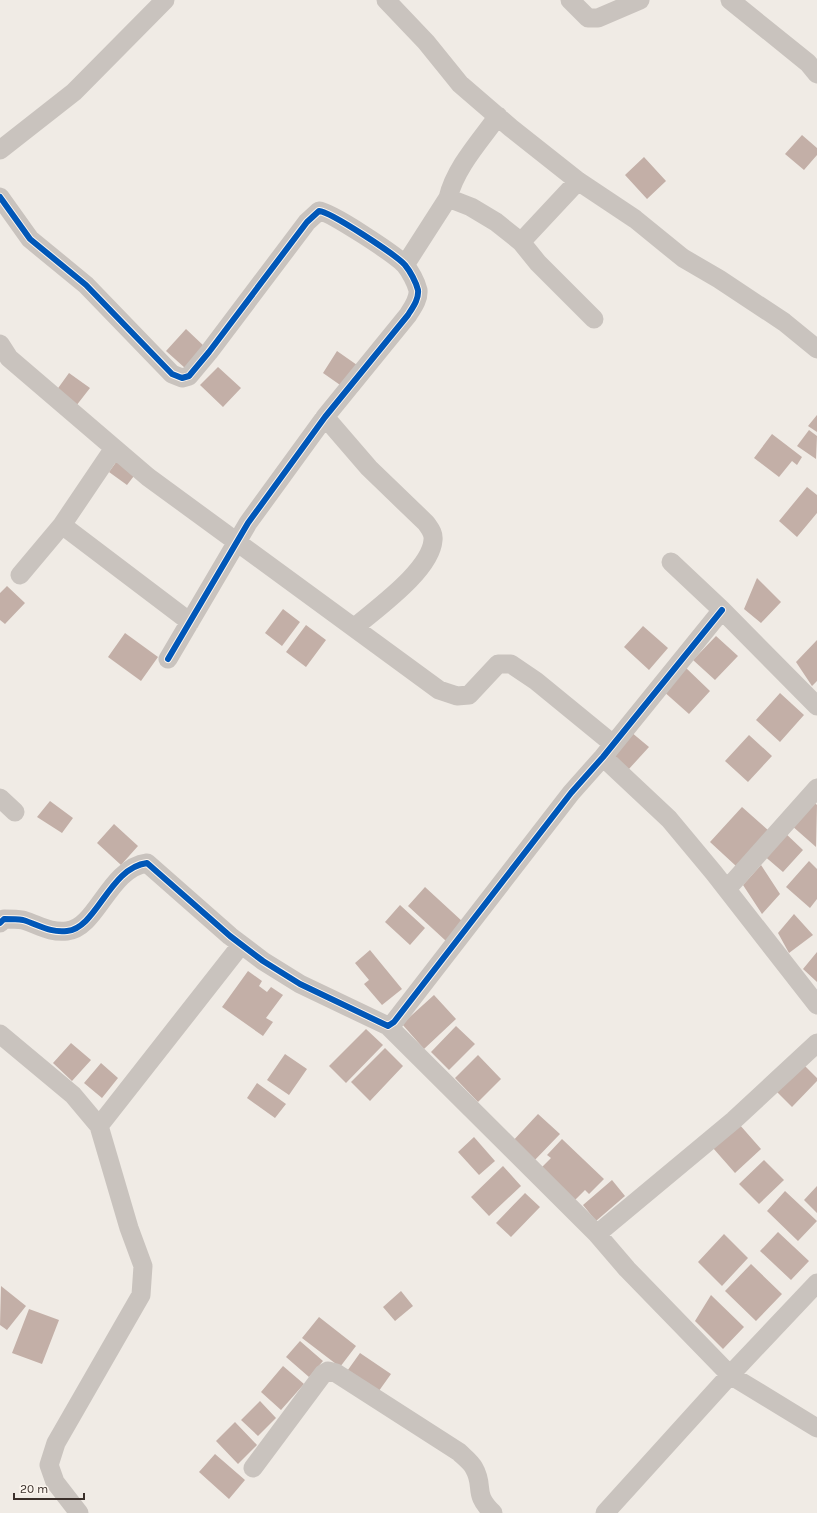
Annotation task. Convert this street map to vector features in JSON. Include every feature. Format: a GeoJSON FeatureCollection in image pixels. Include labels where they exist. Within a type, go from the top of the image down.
{"type":"FeatureCollection","features":[{"type":"Feature","properties":{"kind":"street"},"geometry":{"type":"LineString","coordinates":[[0,150],[74,92],[165,0]]}},
{"type":"Feature","properties":{"kind":"street"},"geometry":{"type":"LineString","coordinates":[[386,0],[426,42],[460,84],[578,181],[635,219],[683,258],[719,279],[784,322],[817,349]]}},
{"type":"Feature","properties":{"kind":"street"},"geometry":{"type":"LineString","coordinates":[[570,0],[588,18],[598,18],[640,0]]}},
{"type":"Feature","properties":{"kind":"street"},"geometry":{"type":"LineString","coordinates":[[730,0],[808,63],[817,74]]}},
{"type":"Feature","properties":{"kind":"street"},"geometry":{"type":"LineString","coordinates":[[405,265],[448,198],[451,186],[459,172],[498,116]]}},
{"type":"Feature","properties":{"kind":"street"},"geometry":{"type":"LineString","coordinates":[[521,242],[578,181]]}},
{"type":"Feature","properties":{"kind":"street"},"geometry":{"type":"LineString","coordinates":[[0,197],[30,239],[86,286],[172,374],[182,378],[189,376],[209,352],[307,222],[319,211],[335,216],[405,265],[416,282],[418,291],[416,301],[408,315],[325,417],[237,541],[168,660]]}},
{"type":"Feature","properties":{"kind":"street"},"geometry":{"type":"LineString","coordinates":[[448,198],[471,207],[496,222],[521,242],[538,263],[594,319]]}},
{"type":"Feature","properties":{"kind":"street"},"geometry":{"type":"LineString","coordinates":[[0,344],[9,358],[148,477],[355,627],[439,690],[457,696],[469,695],[498,664],[511,664],[536,681],[608,751],[669,819],[727,889],[817,1005]]}},
{"type":"Feature","properties":{"kind":"street"},"geometry":{"type":"LineString","coordinates":[[325,417],[369,468],[432,531],[433,540],[429,556],[416,574],[355,627]]}},
{"type":"Feature","properties":{"kind":"street"},"geometry":{"type":"LineString","coordinates":[[20,575],[62,525],[114,448]]}},
{"type":"Feature","properties":{"kind":"street"},"geometry":{"type":"LineString","coordinates":[[62,525],[190,622]]}},
{"type":"Feature","properties":{"kind":"street"},"geometry":{"type":"LineString","coordinates":[[671,562],[722,610],[817,706]]}},
{"type":"Feature","properties":{"kind":"street"},"geometry":{"type":"LineString","coordinates":[[388,1026],[399,1016],[571,793],[608,751],[722,610]]}},
{"type":"Feature","properties":{"kind":"street"},"geometry":{"type":"LineString","coordinates":[[727,889],[817,788]]}},
{"type":"Feature","properties":{"kind":"street"},"geometry":{"type":"LineString","coordinates":[[0,798],[15,812]]}},
{"type":"Feature","properties":{"kind":"street"},"geometry":{"type":"LineString","coordinates":[[0,923],[4,919],[22,920],[48,930],[69,931],[85,922],[115,882],[138,864],[147,863],[263,962],[300,984],[388,1026],[597,1234],[627,1269],[730,1375],[817,1428]]}},
{"type":"Feature","properties":{"kind":"street"},"geometry":{"type":"LineString","coordinates":[[99,1126],[241,944]]}},
{"type":"Feature","properties":{"kind":"street"},"geometry":{"type":"LineString","coordinates":[[0,1034],[73,1095],[99,1126],[128,1228],[143,1266],[141,1295],[56,1443],[48,1465],[56,1482],[79,1513]]}},
{"type":"Feature","properties":{"kind":"street"},"geometry":{"type":"LineString","coordinates":[[597,1234],[734,1120],[817,1043]]}},
{"type":"Feature","properties":{"kind":"street"},"geometry":{"type":"LineString","coordinates":[[605,1513],[730,1375],[817,1283]]}},
{"type":"Feature","properties":{"kind":"street"},"geometry":{"type":"LineString","coordinates":[[253,1468],[323,1374],[328,1371],[336,1373],[459,1452],[474,1467],[478,1480],[478,1492],[484,1504],[493,1513]]}},
{"type":"Feature","properties":{"kind":"building"},"geometry":{"type":"Polygon","coordinates":[[[802,135],[817,148],[817,155],[804,170],[785,154],[802,135]]]}},
{"type":"Feature","properties":{"kind":"building"},"geometry":{"type":"Polygon","coordinates":[[[644,157],[666,181],[647,199],[625,175],[644,157]]]}},
{"type":"Feature","properties":{"kind":"building"},"geometry":{"type":"Polygon","coordinates":[[[186,329],[205,347],[185,368],[166,351],[186,329]]]}},
{"type":"Feature","properties":{"kind":"building"},"geometry":{"type":"Polygon","coordinates":[[[337,351],[357,365],[343,387],[323,373],[337,351]]]}},
{"type":"Feature","properties":{"kind":"building"},"geometry":{"type":"Polygon","coordinates":[[[218,367],[241,388],[223,407],[200,385],[218,367]]]}},
{"type":"Feature","properties":{"kind":"building"},"geometry":{"type":"Polygon","coordinates":[[[69,373],[90,388],[76,406],[56,391],[69,373]]]}},
{"type":"Feature","properties":{"kind":"building"},"geometry":{"type":"Polygon","coordinates":[[[817,415],[817,432],[808,426],[817,415]]]}},
{"type":"Feature","properties":{"kind":"building"},"geometry":{"type":"Polygon","coordinates":[[[809,430],[817,436],[816,459],[797,446],[809,430]]]}},
{"type":"Feature","properties":{"kind":"building"},"geometry":{"type":"Polygon","coordinates":[[[772,434],[802,457],[797,465],[792,461],[779,477],[754,458],[772,434]]]}},
{"type":"Feature","properties":{"kind":"building"},"geometry":{"type":"Polygon","coordinates":[[[119,458],[137,472],[127,485],[109,472],[119,458]]]}},
{"type":"Feature","properties":{"kind":"building"},"geometry":{"type":"Polygon","coordinates":[[[807,487],[817,495],[817,513],[797,537],[779,521],[807,487]]]}},
{"type":"Feature","properties":{"kind":"building"},"geometry":{"type":"Polygon","coordinates":[[[757,578],[781,602],[761,623],[744,609],[757,578]]]}},
{"type":"Feature","properties":{"kind":"building"},"geometry":{"type":"Polygon","coordinates":[[[7,586],[25,603],[5,624],[0,620],[0,593],[7,586]]]}},
{"type":"Feature","properties":{"kind":"building"},"geometry":{"type":"Polygon","coordinates":[[[283,609],[300,622],[282,646],[265,633],[283,609]]]}},
{"type":"Feature","properties":{"kind":"building"},"geometry":{"type":"Polygon","coordinates":[[[306,625],[326,640],[306,667],[286,652],[306,625]]]}},
{"type":"Feature","properties":{"kind":"building"},"geometry":{"type":"Polygon","coordinates":[[[643,626],[668,648],[649,670],[624,647],[643,626]]]}},
{"type":"Feature","properties":{"kind":"building"},"geometry":{"type":"Polygon","coordinates":[[[125,633],[158,657],[141,681],[108,657],[125,633]]]}},
{"type":"Feature","properties":{"kind":"building"},"geometry":{"type":"Polygon","coordinates":[[[716,636],[738,656],[715,680],[693,660],[716,636]]]}},
{"type":"Feature","properties":{"kind":"building"},"geometry":{"type":"Polygon","coordinates":[[[817,640],[817,681],[812,686],[796,662],[817,640]]]}},
{"type":"Feature","properties":{"kind":"building"},"geometry":{"type":"Polygon","coordinates":[[[684,666],[710,691],[689,714],[662,690],[684,666]]]}},
{"type":"Feature","properties":{"kind":"building"},"geometry":{"type":"Polygon","coordinates":[[[780,693],[804,715],[780,742],[756,720],[780,693]]]}},
{"type":"Feature","properties":{"kind":"building"},"geometry":{"type":"Polygon","coordinates":[[[631,732],[649,747],[628,770],[613,760],[631,732]]]}},
{"type":"Feature","properties":{"kind":"building"},"geometry":{"type":"Polygon","coordinates":[[[749,735],[772,756],[748,782],[725,761],[749,735]]]}},
{"type":"Feature","properties":{"kind":"building"},"geometry":{"type":"Polygon","coordinates":[[[50,801],[73,818],[62,833],[37,817],[50,801]]]}},
{"type":"Feature","properties":{"kind":"building"},"geometry":{"type":"Polygon","coordinates":[[[813,801],[817,805],[816,847],[791,825],[813,801]]]}},
{"type":"Feature","properties":{"kind":"building"},"geometry":{"type":"Polygon","coordinates":[[[742,807],[769,831],[736,866],[710,842],[742,807]]]}},
{"type":"Feature","properties":{"kind":"building"},"geometry":{"type":"Polygon","coordinates":[[[114,824],[138,846],[121,865],[97,843],[114,824]]]}},
{"type":"Feature","properties":{"kind":"building"},"geometry":{"type":"Polygon","coordinates":[[[783,831],[803,850],[783,872],[762,854],[783,831]]]}},
{"type":"Feature","properties":{"kind":"building"},"geometry":{"type":"Polygon","coordinates":[[[809,861],[817,869],[817,899],[810,908],[786,887],[809,861]]]}},
{"type":"Feature","properties":{"kind":"building"},"geometry":{"type":"Polygon","coordinates":[[[761,865],[780,894],[762,914],[743,885],[761,865]]]}},
{"type":"Feature","properties":{"kind":"building"},"geometry":{"type":"Polygon","coordinates":[[[425,887],[463,922],[446,941],[408,906],[425,887]]]}},
{"type":"Feature","properties":{"kind":"building"},"geometry":{"type":"Polygon","coordinates":[[[400,905],[425,928],[410,945],[385,922],[400,905]]]}},
{"type":"Feature","properties":{"kind":"building"},"geometry":{"type":"Polygon","coordinates":[[[794,914],[813,935],[789,953],[778,933],[794,914]]]}},
{"type":"Feature","properties":{"kind":"building"},"geometry":{"type":"Polygon","coordinates":[[[370,950],[402,989],[382,1005],[364,984],[369,980],[355,963],[370,950]]]}},
{"type":"Feature","properties":{"kind":"building"},"geometry":{"type":"Polygon","coordinates":[[[817,952],[817,982],[803,969],[817,952]]]}},
{"type":"Feature","properties":{"kind":"building"},"geometry":{"type":"Polygon","coordinates":[[[248,971],[262,981],[259,986],[267,992],[271,987],[283,995],[266,1018],[273,1022],[263,1036],[222,1007],[248,971]]]}},
{"type":"Feature","properties":{"kind":"building"},"geometry":{"type":"Polygon","coordinates":[[[434,995],[456,1019],[424,1049],[402,1024],[434,995]]]}},
{"type":"Feature","properties":{"kind":"building"},"geometry":{"type":"Polygon","coordinates":[[[456,1026],[475,1044],[449,1070],[431,1052],[456,1026]]]}},
{"type":"Feature","properties":{"kind":"building"},"geometry":{"type":"Polygon","coordinates":[[[366,1029],[383,1045],[346,1083],[329,1066],[366,1029]]]}},
{"type":"Feature","properties":{"kind":"building"},"geometry":{"type":"Polygon","coordinates":[[[71,1043],[91,1060],[72,1081],[53,1063],[71,1043]]]}},
{"type":"Feature","properties":{"kind":"building"},"geometry":{"type":"Polygon","coordinates":[[[385,1048],[403,1066],[370,1101],[351,1082],[385,1048]]]}},
{"type":"Feature","properties":{"kind":"building"},"geometry":{"type":"Polygon","coordinates":[[[285,1054],[307,1069],[289,1095],[267,1080],[285,1054]]]}},
{"type":"Feature","properties":{"kind":"building"},"geometry":{"type":"Polygon","coordinates":[[[478,1055],[501,1079],[478,1102],[455,1078],[478,1055]]]}},
{"type":"Feature","properties":{"kind":"building"},"geometry":{"type":"Polygon","coordinates":[[[101,1063],[118,1078],[102,1098],[84,1083],[101,1063]]]}},
{"type":"Feature","properties":{"kind":"building"},"geometry":{"type":"Polygon","coordinates":[[[802,1063],[817,1078],[817,1081],[792,1107],[775,1090],[802,1063]]]}},
{"type":"Feature","properties":{"kind":"building"},"geometry":{"type":"Polygon","coordinates":[[[257,1083],[286,1104],[275,1118],[247,1098],[257,1083]]]}},
{"type":"Feature","properties":{"kind":"building"},"geometry":{"type":"Polygon","coordinates":[[[538,1114],[560,1134],[531,1164],[510,1144],[538,1114]]]}},
{"type":"Feature","properties":{"kind":"building"},"geometry":{"type":"Polygon","coordinates":[[[739,1124],[761,1149],[735,1173],[713,1148],[739,1124]]]}},
{"type":"Feature","properties":{"kind":"building"},"geometry":{"type":"Polygon","coordinates":[[[474,1137],[495,1161],[479,1175],[458,1152],[474,1137]]]}},
{"type":"Feature","properties":{"kind":"building"},"geometry":{"type":"Polygon","coordinates":[[[562,1139],[604,1179],[589,1194],[585,1190],[575,1200],[541,1168],[551,1158],[547,1155],[562,1139]]]}},
{"type":"Feature","properties":{"kind":"building"},"geometry":{"type":"Polygon","coordinates":[[[764,1160],[784,1180],[759,1204],[739,1184],[764,1160]]]}},
{"type":"Feature","properties":{"kind":"building"},"geometry":{"type":"Polygon","coordinates":[[[503,1166],[521,1186],[489,1216],[471,1197],[503,1166]]]}},
{"type":"Feature","properties":{"kind":"building"},"geometry":{"type":"Polygon","coordinates":[[[612,1180],[625,1196],[596,1221],[583,1205],[612,1180]]]}},
{"type":"Feature","properties":{"kind":"building"},"geometry":{"type":"Polygon","coordinates":[[[817,1186],[817,1213],[804,1200],[817,1186]]]}},
{"type":"Feature","properties":{"kind":"building"},"geometry":{"type":"Polygon","coordinates":[[[785,1191],[817,1221],[798,1241],[767,1211],[785,1191]]]}},
{"type":"Feature","properties":{"kind":"building"},"geometry":{"type":"Polygon","coordinates":[[[525,1193],[540,1207],[511,1237],[496,1223],[525,1193]]]}},
{"type":"Feature","properties":{"kind":"building"},"geometry":{"type":"Polygon","coordinates":[[[778,1232],[809,1261],[791,1280],[760,1251],[778,1232]]]}},
{"type":"Feature","properties":{"kind":"building"},"geometry":{"type":"Polygon","coordinates":[[[724,1234],[748,1258],[722,1286],[698,1262],[724,1234]]]}},
{"type":"Feature","properties":{"kind":"building"},"geometry":{"type":"Polygon","coordinates":[[[751,1264],[782,1294],[756,1321],[725,1291],[751,1264]]]}},
{"type":"Feature","properties":{"kind":"building"},"geometry":{"type":"Polygon","coordinates":[[[1,1286],[26,1306],[7,1330],[0,1325],[1,1286]]]}},
{"type":"Feature","properties":{"kind":"building"},"geometry":{"type":"Polygon","coordinates":[[[401,1291],[413,1306],[395,1321],[383,1307],[401,1291]]]}},
{"type":"Feature","properties":{"kind":"building"},"geometry":{"type":"Polygon","coordinates":[[[711,1295],[744,1327],[723,1349],[695,1321],[711,1295]]]}},
{"type":"Feature","properties":{"kind":"building"},"geometry":{"type":"Polygon","coordinates":[[[29,1309],[59,1320],[42,1364],[12,1353],[29,1309]]]}},
{"type":"Feature","properties":{"kind":"building"},"geometry":{"type":"Polygon","coordinates":[[[319,1317],[356,1346],[340,1367],[302,1338],[319,1317]]]}},
{"type":"Feature","properties":{"kind":"building"},"geometry":{"type":"Polygon","coordinates":[[[300,1341],[323,1361],[309,1377],[286,1357],[300,1341]]]}},
{"type":"Feature","properties":{"kind":"building"},"geometry":{"type":"Polygon","coordinates":[[[360,1353],[391,1374],[376,1395],[345,1374],[360,1353]]]}},
{"type":"Feature","properties":{"kind":"building"},"geometry":{"type":"Polygon","coordinates":[[[283,1366],[304,1384],[281,1410],[261,1392],[283,1366]]]}},
{"type":"Feature","properties":{"kind":"building"},"geometry":{"type":"Polygon","coordinates":[[[260,1401],[276,1418],[258,1436],[241,1420],[260,1401]]]}},
{"type":"Feature","properties":{"kind":"building"},"geometry":{"type":"Polygon","coordinates":[[[235,1422],[257,1445],[238,1464],[216,1441],[235,1422]]]}},
{"type":"Feature","properties":{"kind":"building"},"geometry":{"type":"Polygon","coordinates":[[[215,1454],[245,1480],[229,1499],[199,1472],[215,1454]]]}},
{"type":"Feature","properties":{"kind":"cycle path"},"geometry":{"type":"LineString","coordinates":[[0,197],[30,239],[86,285],[172,374],[182,378],[189,376],[209,352],[307,222],[319,211],[336,218],[399,260],[409,270],[417,287],[417,300],[408,315],[325,417],[248,523],[168,659]]}},
{"type":"Feature","properties":{"kind":"cycle path"},"geometry":{"type":"LineString","coordinates":[[0,923],[4,919],[23,920],[55,931],[67,931],[77,927],[87,920],[123,875],[134,867],[147,863],[230,936],[263,961],[300,984],[388,1026],[394,1022],[571,793],[603,757],[722,610]]}}]}
